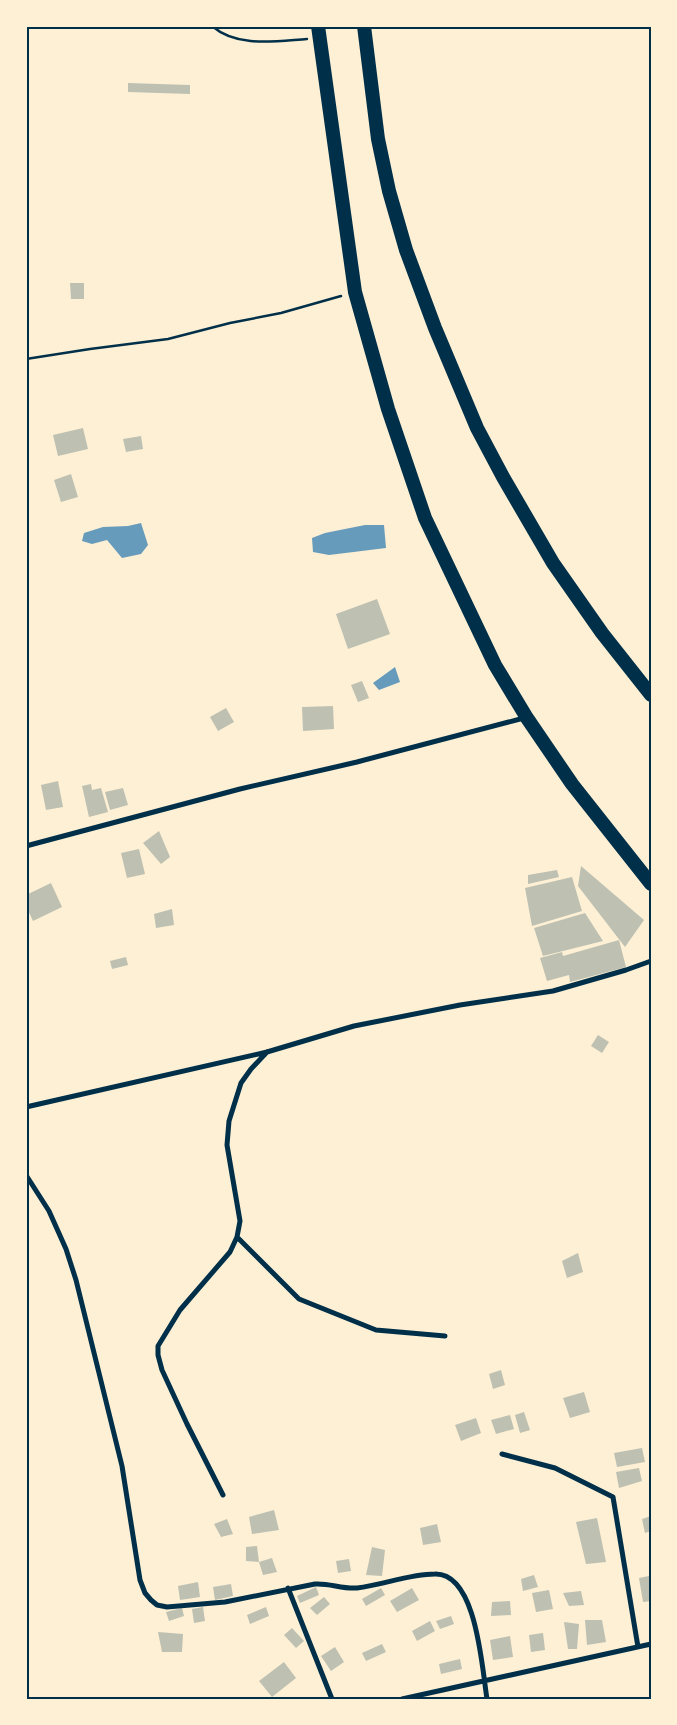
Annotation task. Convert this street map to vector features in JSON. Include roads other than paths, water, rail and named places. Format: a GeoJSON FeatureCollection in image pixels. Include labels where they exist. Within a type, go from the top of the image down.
{"type":"FeatureCollection","features":[{"type":"Feature","properties":{"kind":"highway"},"geometry":{"type":"LineString","coordinates":[[364,26],[378,139],[389,192],[406,250],[435,328],[477,428],[553,563],[602,633],[651,695]]}},
{"type":"Feature","properties":{"kind":"highway"},"geometry":{"type":"LineString","coordinates":[[319,32],[355,292],[388,409],[426,518],[495,665],[527,718],[572,784],[651,884]]}},
{"type":"Feature","properties":{"kind":"street"},"geometry":{"type":"LineString","coordinates":[[26,846],[240,788],[357,762],[527,718]]}},
{"type":"Feature","properties":{"kind":"street"},"geometry":{"type":"LineString","coordinates":[[26,1107],[267,1052],[354,1026],[460,1004],[553,991],[651,961]]}},
{"type":"Feature","properties":{"kind":"street"},"geometry":{"type":"LineString","coordinates":[[223,1495],[162,1370],[158,1346],[180,1310],[230,1252],[237,1237],[240,1221],[227,1145],[229,1121],[241,1084],[251,1068],[267,1052]]}},
{"type":"Feature","properties":{"kind":"street"},"geometry":{"type":"LineString","coordinates":[[26,1175],[50,1211],[66,1249],[76,1280],[122,1466],[135,1553],[140,1580],[145,1593],[157,1605],[167,1607],[225,1602],[320,1583],[341,1588],[356,1588],[427,1574],[445,1575],[459,1586],[469,1604],[476,1630],[487,1699]]}},
{"type":"Feature","properties":{"kind":"street"},"geometry":{"type":"LineString","coordinates":[[237,1237],[298,1299],[376,1330],[445,1336]]}},
{"type":"Feature","properties":{"kind":"street"},"geometry":{"type":"LineString","coordinates":[[502,1454],[555,1468],[613,1497],[638,1647]]}},
{"type":"Feature","properties":{"kind":"street"},"geometry":{"type":"LineString","coordinates":[[288,1588],[332,1699]]}},
{"type":"Feature","properties":{"kind":"street"},"geometry":{"type":"LineString","coordinates":[[402,1699],[651,1644]]}},
{"type":"Feature","properties":{"kind":"water"},"geometry":{"type":"Polygon","coordinates":[[[141,523],[148,545],[141,554],[122,558],[107,540],[92,544],[82,541],[84,533],[103,527],[128,526],[141,523]]]}},
{"type":"Feature","properties":{"kind":"water"},"geometry":{"type":"Polygon","coordinates":[[[365,525],[384,525],[386,548],[329,555],[313,552],[312,538],[325,533],[365,525]]]}},
{"type":"Feature","properties":{"kind":"water"},"geometry":{"type":"Polygon","coordinates":[[[395,667],[400,682],[379,690],[373,683],[395,667]]]}}]}
